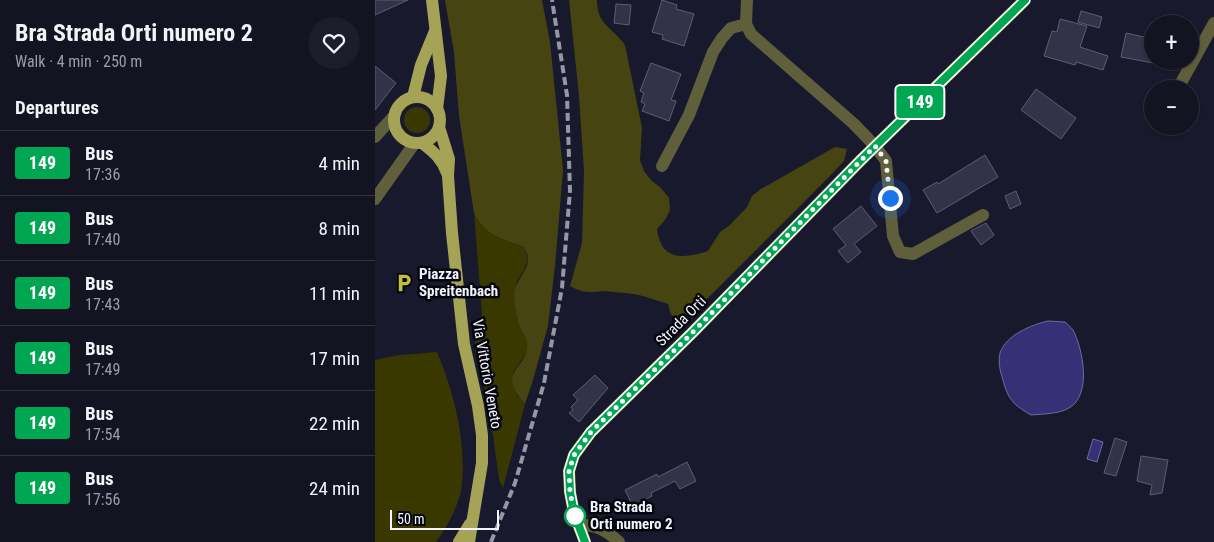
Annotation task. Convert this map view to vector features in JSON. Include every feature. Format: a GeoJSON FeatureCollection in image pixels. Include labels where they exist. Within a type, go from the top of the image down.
{"type":"FeatureCollection","features":[{"type":"Feature","properties":{"kind":"main road"},"geometry":{"type":"LineString","coordinates":[[433,0],[441,76],[437,109],[440,121],[439,126],[433,137],[418,143],[401,138],[393,125],[395,110],[400,104],[413,97],[427,100],[437,109]]}},
{"type":"Feature","properties":{"kind":"main road","name":"Strada Orti"},"geometry":{"type":"LineString","coordinates":[[585,542],[574,513],[569,471],[574,455],[591,432],[699,326],[875,146],[1025,0]]}},
{"type":"Feature","properties":{"kind":"main road"},"geometry":{"type":"LineString","coordinates":[[413,97],[421,66],[435,31]]}},
{"type":"Feature","properties":{"kind":"main road","name":"Via Vittorio Veneto"},"geometry":{"type":"LineString","coordinates":[[439,126],[449,159],[448,176],[452,233],[463,344],[478,406],[482,435],[482,463],[469,542]]}},
{"type":"Feature","properties":{"kind":"main road","name":"Via Vittorio Veneto"},"geometry":{"type":"LineString","coordinates":[[418,143],[437,154],[445,166],[448,176]]}},
{"type":"Feature","properties":{"kind":"main road","name":"Via Vittorio Veneto"},"geometry":{"type":"LineString","coordinates":[[459,542],[474,518]]}},
{"type":"Feature","properties":{"kind":"street"},"geometry":{"type":"LineString","coordinates":[[747,0],[746,24],[751,34],[855,124],[886,161],[893,236],[900,252],[913,254],[983,215]]}},
{"type":"Feature","properties":{"kind":"street"},"geometry":{"type":"LineString","coordinates":[[1183,80],[1214,23]]}},
{"type":"Feature","properties":{"kind":"street"},"geometry":{"type":"LineString","coordinates":[[662,166],[689,115],[713,52],[731,28],[746,24]]}},
{"type":"Feature","properties":{"kind":"street"},"geometry":{"type":"LineString","coordinates":[[375,137],[393,117]]}},
{"type":"Feature","properties":{"kind":"street"},"geometry":{"type":"LineString","coordinates":[[375,199],[418,143]]}},
{"type":"Feature","properties":{"kind":"street"},"geometry":{"type":"LineString","coordinates":[[579,525],[589,524],[606,531],[619,542]]}},
{"type":"Feature","properties":{"kind":"shaded area"},"geometry":{"type":"Polygon","coordinates":[[[445,0],[542,0],[550,42],[563,170],[548,326],[525,404],[516,392],[513,383],[515,370],[524,359],[527,351],[527,342],[520,328],[514,294],[528,262],[528,257],[524,247],[501,239],[489,232],[474,213],[459,116],[454,52],[445,0]]]}},
{"type":"Feature","properties":{"kind":"shaded area"},"geometry":{"type":"Polygon","coordinates":[[[569,0],[597,0],[602,20],[625,45],[642,128],[640,160],[644,171],[669,198],[670,210],[665,220],[657,229],[659,239],[668,252],[682,256],[708,251],[720,232],[730,225],[747,207],[752,196],[761,189],[835,147],[847,149],[844,161],[828,178],[692,314],[682,319],[671,315],[668,304],[649,298],[635,294],[608,291],[588,292],[570,286],[582,243],[584,171],[579,96],[569,0]]]}},
{"type":"Feature","properties":{"kind":"shaded area"},"geometry":{"type":"Polygon","coordinates":[[[417,107],[426,111],[430,120],[426,129],[417,133],[408,129],[404,120],[408,111],[417,107]]]}},
{"type":"Feature","properties":{"kind":"shaded area"},"geometry":{"type":"Polygon","coordinates":[[[474,213],[483,227],[489,232],[501,239],[524,247],[528,259],[517,281],[515,306],[520,329],[527,340],[527,352],[513,373],[517,395],[525,404],[503,488],[499,480],[489,405],[475,352],[475,342],[482,314],[474,213]]]}},
{"type":"Feature","properties":{"kind":"shaded area"},"geometry":{"type":"Polygon","coordinates":[[[1048,321],[1065,322],[1073,330],[1080,348],[1083,383],[1081,393],[1076,402],[1069,408],[1055,413],[1031,415],[1016,405],[1007,392],[1000,370],[1000,353],[1013,336],[1034,325],[1048,321]]]}},
{"type":"Feature","properties":{"kind":"shaded area"},"geometry":{"type":"Polygon","coordinates":[[[437,352],[449,384],[460,433],[463,466],[459,498],[449,522],[436,542],[375,542],[375,360],[400,355],[437,352]]]}},
{"type":"Feature","properties":{"kind":"shaded area"},"geometry":{"type":"Polygon","coordinates":[[[1093,439],[1103,442],[1097,462],[1087,459],[1093,439]]]}},
{"type":"Feature","properties":{"kind":"building"},"geometry":{"type":"Polygon","coordinates":[[[375,0],[408,0],[375,15],[375,0]]]}},
{"type":"Feature","properties":{"kind":"building"},"geometry":{"type":"Polygon","coordinates":[[[662,0],[677,5],[676,9],[694,14],[684,46],[662,39],[663,35],[652,32],[662,0]]]}},
{"type":"Feature","properties":{"kind":"building"},"geometry":{"type":"Polygon","coordinates":[[[616,4],[631,5],[629,25],[614,23],[616,4]]]}},
{"type":"Feature","properties":{"kind":"building"},"geometry":{"type":"Polygon","coordinates":[[[1081,11],[1102,17],[1099,28],[1078,22],[1081,11]]]}},
{"type":"Feature","properties":{"kind":"building"},"geometry":{"type":"Polygon","coordinates":[[[1060,19],[1087,26],[1080,47],[1108,56],[1103,70],[1076,62],[1075,65],[1044,56],[1052,31],[1057,32],[1060,19]]]}},
{"type":"Feature","properties":{"kind":"building"},"geometry":{"type":"Polygon","coordinates":[[[1126,33],[1144,37],[1144,61],[1121,57],[1126,33]]]}},
{"type":"Feature","properties":{"kind":"building"},"geometry":{"type":"Polygon","coordinates":[[[651,63],[681,74],[671,100],[676,101],[669,121],[642,111],[645,104],[641,102],[644,93],[640,91],[651,63]]]}},
{"type":"Feature","properties":{"kind":"building"},"geometry":{"type":"Polygon","coordinates":[[[375,66],[396,83],[375,110],[375,66]]]}},
{"type":"Feature","properties":{"kind":"building"},"geometry":{"type":"Polygon","coordinates":[[[1036,89],[1076,118],[1061,139],[1021,110],[1036,89]]]}},
{"type":"Feature","properties":{"kind":"building"},"geometry":{"type":"Polygon","coordinates":[[[985,155],[998,177],[937,213],[923,190],[937,182],[938,184],[985,155]]]}},
{"type":"Feature","properties":{"kind":"building"},"geometry":{"type":"Polygon","coordinates":[[[1016,191],[1021,204],[1010,209],[1005,196],[1016,191]]]}},
{"type":"Feature","properties":{"kind":"building"},"geometry":{"type":"Polygon","coordinates":[[[861,206],[877,226],[854,244],[861,252],[848,263],[838,251],[846,245],[833,229],[861,206]]]}},
{"type":"Feature","properties":{"kind":"building"},"geometry":{"type":"Polygon","coordinates":[[[986,223],[994,235],[981,245],[971,231],[986,223]]]}},
{"type":"Feature","properties":{"kind":"building"},"geometry":{"type":"Polygon","coordinates":[[[595,375],[608,388],[579,422],[569,413],[573,410],[571,407],[578,400],[573,395],[595,375]]]}},
{"type":"Feature","properties":{"kind":"building"},"geometry":{"type":"Polygon","coordinates":[[[1115,438],[1127,442],[1116,476],[1104,473],[1115,438]]]}},
{"type":"Feature","properties":{"kind":"building"},"geometry":{"type":"Polygon","coordinates":[[[1141,456],[1168,460],[1162,493],[1150,495],[1152,485],[1137,481],[1141,456]]]}},
{"type":"Feature","properties":{"kind":"building"},"geometry":{"type":"Polygon","coordinates":[[[687,462],[696,481],[680,489],[675,481],[651,493],[652,496],[633,506],[625,490],[657,474],[658,477],[687,462]]]}},
{"type":"Feature","properties":{"kind":"railway"},"geometry":{"type":"LineString","coordinates":[[491,542],[515,483],[544,383],[562,288],[570,191],[567,95],[552,0]]}},
{"type":"Feature","properties":{"kind":"bus line","name":"149"},"geometry":{"type":"LineString","coordinates":[[585,542],[574,513],[569,471],[574,455],[591,432],[692,333],[860,161],[1025,0]]}},
{"type":"Feature","properties":{"kind":"place","name":"Piazza Spreitenbach"},"geometry":{"type":"Point","coordinates":[404,283]}},
{"type":"Feature","properties":{"kind":"place","name":"Bra Strada Orti numero 2"},"geometry":{"type":"Point","coordinates":[575,516]}},
{"type":"Feature","properties":{"kind":"route"},"geometry":{"type":"LineString","coordinates":[[575,516],[570,492],[569,471],[574,455],[591,432],[692,333],[875,146],[886,161],[890,198]]}}]}
